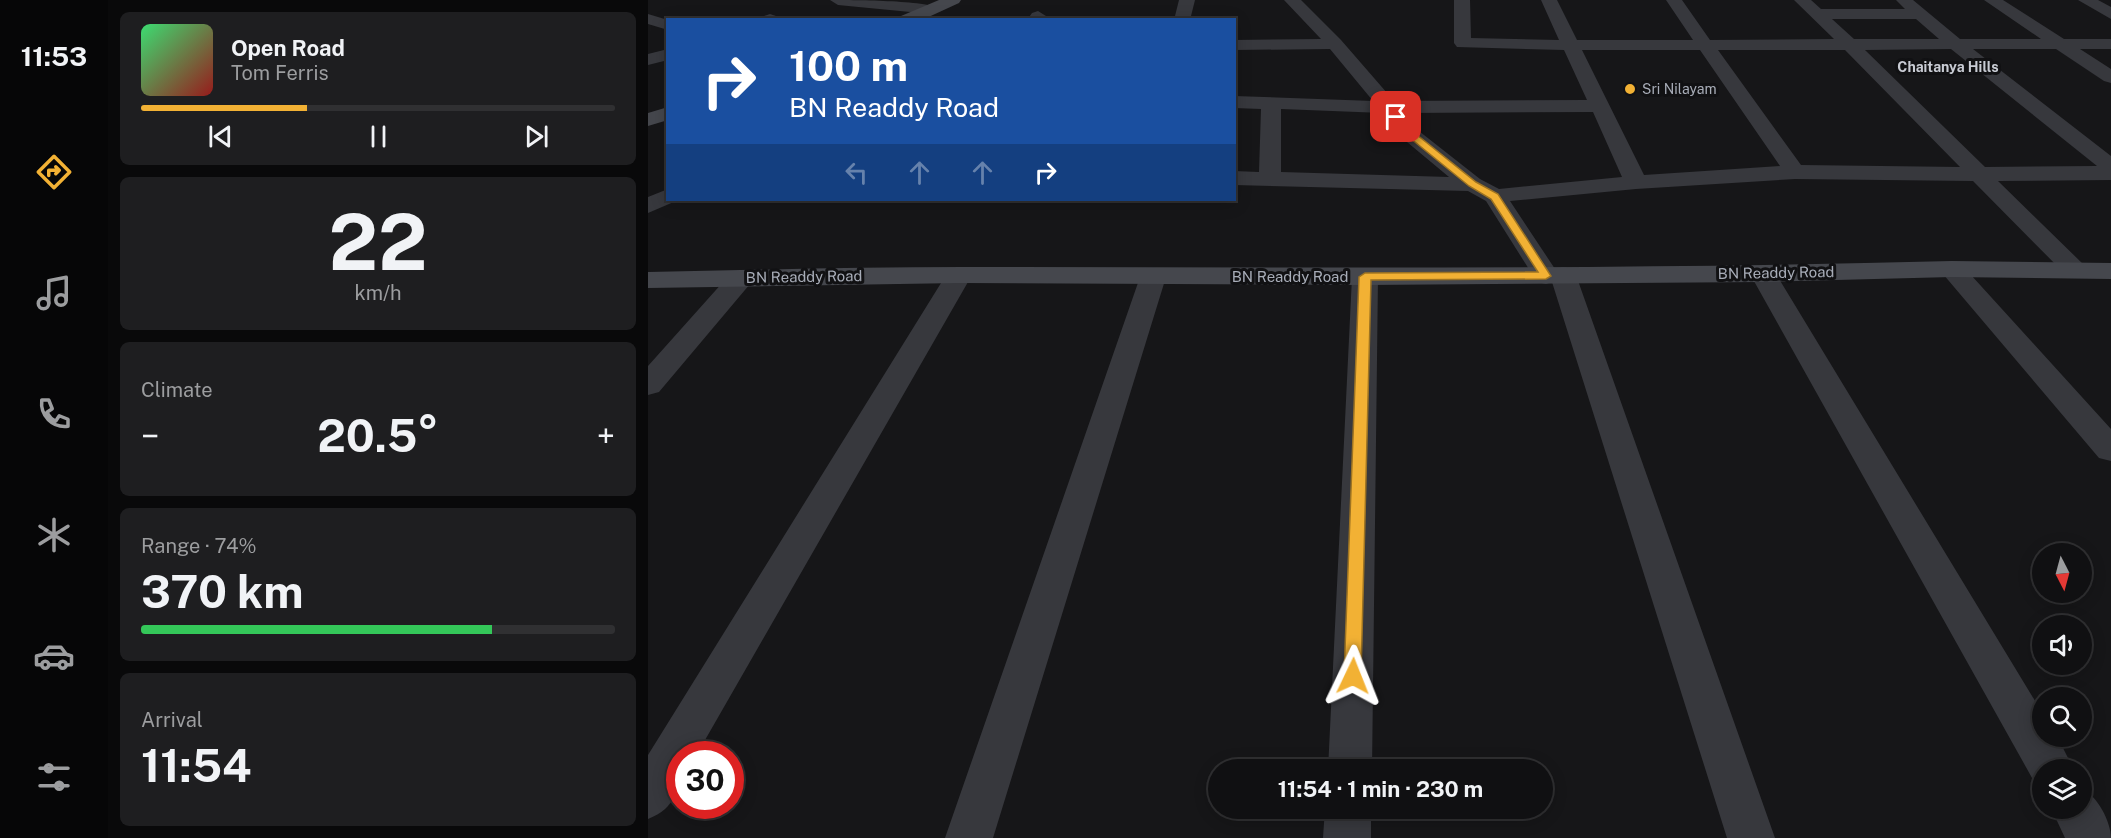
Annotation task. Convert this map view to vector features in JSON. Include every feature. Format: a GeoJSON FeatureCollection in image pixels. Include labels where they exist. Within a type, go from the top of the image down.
{"type":"FeatureCollection","features":[{"type":"Feature","properties":{"kind":"street"},"geometry":{"type":"LineString","coordinates":[[838,0],[931,9]]}},
{"type":"Feature","properties":{"kind":"street"},"geometry":{"type":"LineString","coordinates":[[911,18],[953,0]]}},
{"type":"Feature","properties":{"kind":"street"},"geometry":{"type":"LineString","coordinates":[[1182,18],[1187,0]]}},
{"type":"Feature","properties":{"kind":"street"},"geometry":{"type":"LineString","coordinates":[[1292,0],[1335,44],[1389,106],[1402,128],[1472,184],[1495,196],[1554,275],[1751,838]]}},
{"type":"Feature","properties":{"kind":"street"},"geometry":{"type":"LineString","coordinates":[[1462,0],[1463,43],[1569,45],[2111,44]]}},
{"type":"Feature","properties":{"kind":"street"},"geometry":{"type":"LineString","coordinates":[[1549,0],[1636,182]]}},
{"type":"Feature","properties":{"kind":"street"},"geometry":{"type":"LineString","coordinates":[[1674,0],[1795,172]]}},
{"type":"Feature","properties":{"kind":"street"},"geometry":{"type":"LineString","coordinates":[[1904,0],[1955,44],[2111,168]]}},
{"type":"Feature","properties":{"kind":"street"},"geometry":{"type":"LineString","coordinates":[[1992,0],[2111,77]]}},
{"type":"Feature","properties":{"kind":"street"},"geometry":{"type":"LineString","coordinates":[[2086,0],[2111,14]]}},
{"type":"Feature","properties":{"kind":"street"},"geometry":{"type":"LineString","coordinates":[[1810,7],[1921,14]]}},
{"type":"Feature","properties":{"kind":"street"},"geometry":{"type":"LineString","coordinates":[[1810,7],[2075,270]]}},
{"type":"Feature","properties":{"kind":"street"},"geometry":{"type":"LineString","coordinates":[[648,19],[666,24]]}},
{"type":"Feature","properties":{"kind":"street"},"geometry":{"type":"LineString","coordinates":[[1236,45],[1335,44]]}},
{"type":"Feature","properties":{"kind":"street"},"geometry":{"type":"LineString","coordinates":[[648,60],[666,55]]}},
{"type":"Feature","properties":{"kind":"street"},"geometry":{"type":"LineString","coordinates":[[1236,102],[1389,106],[1599,106]]}},
{"type":"Feature","properties":{"kind":"street"},"geometry":{"type":"LineString","coordinates":[[1270,178],[1271,102]]}},
{"type":"Feature","properties":{"kind":"street"},"geometry":{"type":"LineString","coordinates":[[648,120],[666,114]]}},
{"type":"Feature","properties":{"kind":"street"},"geometry":{"type":"LineString","coordinates":[[1495,196],[1636,182],[1795,172],[2111,173]]}},
{"type":"Feature","properties":{"kind":"street"},"geometry":{"type":"LineString","coordinates":[[1236,178],[1472,184]]}},
{"type":"Feature","properties":{"kind":"street"},"geometry":{"type":"LineString","coordinates":[[648,206],[666,197]]}},
{"type":"Feature","properties":{"kind":"street"},"geometry":{"type":"LineString","coordinates":[[1952,269],[2111,450]]}},
{"type":"Feature","properties":{"kind":"street","name":"BN Readdy Road"},"geometry":{"type":"LineString","coordinates":[[648,280],[959,275],[1365,277],[1763,274],[1952,269],[2111,271]]}},
{"type":"Feature","properties":{"kind":"street"},"geometry":{"type":"LineString","coordinates":[[1763,274],[2046,759]]}},
{"type":"Feature","properties":{"kind":"street"},"geometry":{"type":"LineString","coordinates":[[648,797],[959,275]]}},
{"type":"Feature","properties":{"kind":"street"},"geometry":{"type":"LineString","coordinates":[[969,838],[1153,277]]}},
{"type":"Feature","properties":{"kind":"street"},"geometry":{"type":"LineString","coordinates":[[1350,759],[1365,277]]}},
{"type":"Feature","properties":{"kind":"street"},"geometry":{"type":"LineString","coordinates":[[648,385],[741,278]]}},
{"type":"Feature","properties":{"kind":"street"},"geometry":{"type":"LineString","coordinates":[[1347,838],[1348,819]]}},
{"type":"Feature","properties":{"kind":"street"},"geometry":{"type":"LineString","coordinates":[[2080,819],[2091,838]]}},
{"type":"Feature","properties":{"kind":"place","name":"Sri Nilayam"},"geometry":{"type":"Point","coordinates":[1630,89]}},
{"type":"Feature","properties":{"kind":"district","name":"Chaitanya Hills"},"geometry":{"type":"Point","coordinates":[1948,67]}},
{"type":"Feature","properties":{"kind":"route"},"geometry":{"type":"LineString","coordinates":[[1353,676],[1365,277],[1546,276],[1495,196],[1472,184],[1402,128],[1396,117]]}}]}
